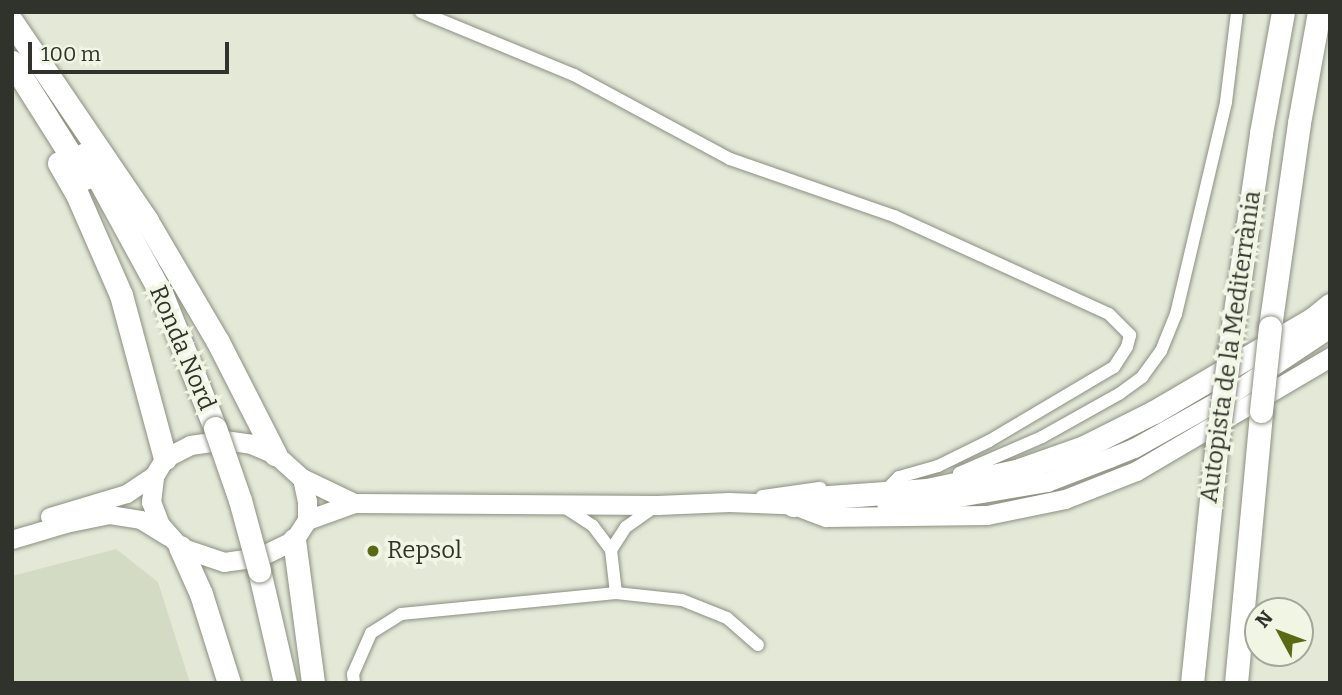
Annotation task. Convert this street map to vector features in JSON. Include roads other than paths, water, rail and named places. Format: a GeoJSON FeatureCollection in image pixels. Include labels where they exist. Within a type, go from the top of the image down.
{"type":"FeatureCollection","features":[{"type":"Feature","properties":{"kind":"highway","name":"Autopista de la Mediterrània"},"geometry":{"type":"LineString","coordinates":[[1192,683],[1228,352],[1261,134],[1283,12]]}},
{"type":"Feature","properties":{"kind":"highway","name":"Autopista de la Mediterrània"},"geometry":{"type":"LineString","coordinates":[[1236,683],[1270,327],[1299,123],[1319,12]]}},
{"type":"Feature","properties":{"kind":"highway"},"geometry":{"type":"LineString","coordinates":[[12,22],[147,221],[218,342],[275,454]]}},
{"type":"Feature","properties":{"kind":"highway","name":"Ronda Nord"},"geometry":{"type":"LineString","coordinates":[[12,43],[91,164],[156,283],[208,429]]}},
{"type":"Feature","properties":{"kind":"highway","name":"Ronda Nord"},"geometry":{"type":"LineString","coordinates":[[12,62],[78,165],[120,241],[240,500],[271,683]]}},
{"type":"Feature","properties":{"kind":"highway"},"geometry":{"type":"LineString","coordinates":[[12,81],[76,192],[121,295],[160,467]]}},
{"type":"Feature","properties":{"kind":"highway"},"geometry":{"type":"LineString","coordinates":[[793,505],[815,498],[927,490],[1016,471],[1084,447],[1154,412],[1324,317]]}},
{"type":"Feature","properties":{"kind":"highway"},"geometry":{"type":"LineString","coordinates":[[301,530],[313,683]]}},
{"type":"Feature","properties":{"kind":"highway"},"geometry":{"type":"LineString","coordinates":[[174,542],[201,594],[229,683]]}},
{"type":"Feature","properties":{"kind":"highway","name":"Ronda Nord"},"geometry":{"type":"LineString","coordinates":[[252,570],[285,683]]}},
{"type":"Feature","properties":{"kind":"main road"},"geometry":{"type":"LineString","coordinates":[[1297,352],[1324,317]]}},
{"type":"Feature","properties":{"kind":"main road"},"geometry":{"type":"LineString","coordinates":[[354,503],[301,530],[259,556],[224,562],[174,542],[151,502],[160,467],[190,445],[224,440],[251,444],[275,454],[302,478],[354,503],[657,505],[729,502],[793,505],[929,502],[1046,482],[1134,448],[1233,393],[1297,352],[1330,337]]}},
{"type":"Feature","properties":{"kind":"main road"},"geometry":{"type":"LineString","coordinates":[[793,505],[826,517],[987,514],[1065,499],[1136,471],[1330,357]]}},
{"type":"Feature","properties":{"kind":"main road"},"geometry":{"type":"LineString","coordinates":[[301,530],[307,501],[302,478]]}},
{"type":"Feature","properties":{"kind":"street"},"geometry":{"type":"LineString","coordinates":[[421,12],[575,75],[730,159],[894,216],[1083,302],[1109,314],[1130,335],[1127,347],[1114,367],[989,441],[938,466],[899,477],[890,486]]}},
{"type":"Feature","properties":{"kind":"street"},"geometry":{"type":"LineString","coordinates":[[729,502],[812,488],[890,486],[946,478],[979,467],[1042,437],[1119,394],[1142,377],[1161,351],[1176,314],[1226,102],[1237,12]]}},
{"type":"Feature","properties":{"kind":"street"},"geometry":{"type":"LineString","coordinates":[[12,528],[127,494],[160,467]]}},
{"type":"Feature","properties":{"kind":"street"},"geometry":{"type":"LineString","coordinates":[[561,505],[593,526],[611,550],[617,593]]}},
{"type":"Feature","properties":{"kind":"street"},"geometry":{"type":"LineString","coordinates":[[611,550],[626,527],[657,505]]}},
{"type":"Feature","properties":{"kind":"street"},"geometry":{"type":"LineString","coordinates":[[12,540],[66,524],[110,515],[141,520],[174,542]]}},
{"type":"Feature","properties":{"kind":"street"},"geometry":{"type":"LineString","coordinates":[[354,683],[353,674],[371,632],[401,614],[617,593],[682,600],[727,618],[758,645]]}},
{"type":"Feature","properties":{"kind":"place","name":"Repsol"},"geometry":{"type":"Point","coordinates":[373,551]}}]}
